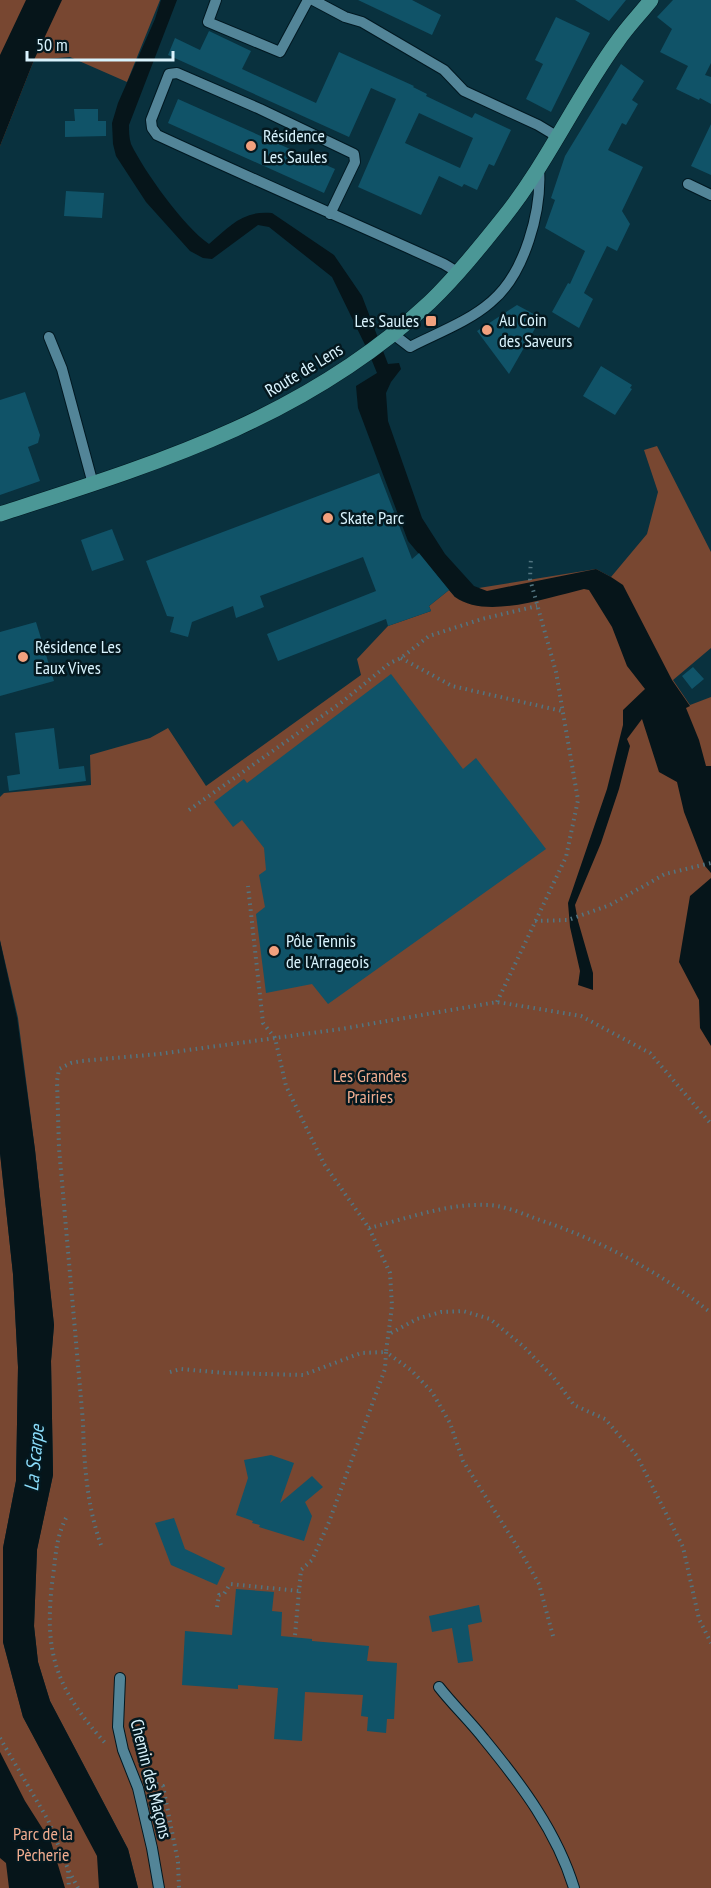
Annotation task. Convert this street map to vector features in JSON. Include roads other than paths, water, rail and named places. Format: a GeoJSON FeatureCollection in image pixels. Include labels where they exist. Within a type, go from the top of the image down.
{"type":"FeatureCollection","features":[{"type":"Feature","properties":{"kind":"main road","name":"Route de Lens"},"geometry":{"type":"LineString","coordinates":[[0,514],[144,467],[261,418],[320,386],[387,338],[432,300],[459,273],[505,216],[539,168],[617,41],[651,0]]}},
{"type":"Feature","properties":{"kind":"lane"},"geometry":{"type":"LineString","coordinates":[[216,0],[208,22],[280,52],[309,0]]}},
{"type":"Feature","properties":{"kind":"lane"},"geometry":{"type":"LineString","coordinates":[[314,0],[345,17],[362,22],[444,70],[464,91],[538,125],[558,137]]}},
{"type":"Feature","properties":{"kind":"lane"},"geometry":{"type":"LineString","coordinates":[[330,214],[355,162],[354,154],[260,109],[177,73],[169,74],[150,120],[157,135],[330,214],[434,259],[459,273]]}},
{"type":"Feature","properties":{"kind":"lane"},"geometry":{"type":"LineString","coordinates":[[387,338],[410,347],[477,312],[494,300],[504,288],[532,235],[540,198],[539,168]]}},
{"type":"Feature","properties":{"kind":"lane"},"geometry":{"type":"LineString","coordinates":[[688,184],[711,195]]}},
{"type":"Feature","properties":{"kind":"lane"},"geometry":{"type":"LineString","coordinates":[[49,337],[62,369],[93,484]]}},
{"type":"Feature","properties":{"kind":"lane","name":"Chemin des Maçons"},"geometry":{"type":"LineString","coordinates":[[120,1678],[118,1727],[123,1750],[138,1788],[159,1888]]}},
{"type":"Feature","properties":{"kind":"lane"},"geometry":{"type":"LineString","coordinates":[[439,1687],[503,1763],[547,1825],[566,1861],[574,1888]]}},
{"type":"Feature","properties":{"kind":"water"},"geometry":{"type":"Polygon","coordinates":[[[26,0],[62,0],[34,60],[0,146],[0,55],[26,0]]]}},
{"type":"Feature","properties":{"kind":"water"},"geometry":{"type":"Polygon","coordinates":[[[161,0],[177,0],[129,125],[129,137],[137,155],[166,198],[188,225],[209,244],[231,225],[245,217],[272,213],[334,255],[362,296],[388,364],[399,363],[401,369],[386,393],[388,421],[422,518],[445,554],[474,586],[487,591],[596,569],[611,577],[623,585],[672,680],[690,706],[686,708],[699,740],[706,766],[711,766],[711,873],[705,866],[684,812],[677,782],[659,772],[642,719],[627,739],[630,746],[619,789],[601,843],[575,905],[593,973],[593,990],[578,985],[580,971],[570,927],[568,903],[607,789],[623,725],[623,710],[645,689],[627,666],[612,627],[589,590],[584,589],[518,605],[483,607],[468,604],[455,597],[408,541],[358,408],[356,386],[377,373],[332,277],[269,227],[258,225],[212,259],[203,258],[190,251],[146,202],[116,156],[112,123],[118,103],[161,0]]]}},
{"type":"Feature","properties":{"kind":"water"},"geometry":{"type":"Polygon","coordinates":[[[711,878],[711,1046],[700,1028],[699,1000],[679,962],[690,896],[711,878]]]}},
{"type":"Feature","properties":{"kind":"water","name":"La Scarpe"},"geometry":{"type":"Polygon","coordinates":[[[0,941],[17,1018],[35,1150],[54,1325],[51,1361],[53,1475],[37,1550],[34,1626],[38,1662],[50,1701],[128,1849],[138,1888],[99,1888],[97,1856],[23,1717],[3,1642],[3,1548],[16,1481],[18,1367],[13,1274],[0,1153],[0,941]]]}},
{"type":"Feature","properties":{"kind":"water"},"geometry":{"type":"Polygon","coordinates":[[[0,1752],[25,1801],[51,1842],[65,1888],[9,1888],[6,1863],[0,1858],[0,1752]]]}},
{"type":"Feature","properties":{"kind":"place","name":"Résidence Les Saules"},"geometry":{"type":"Point","coordinates":[251,146]}},
{"type":"Feature","properties":{"kind":"place","name":"Les Saules"},"geometry":{"type":"Point","coordinates":[431,321]}},
{"type":"Feature","properties":{"kind":"place","name":"Au Coin des Saveurs"},"geometry":{"type":"Point","coordinates":[487,330]}},
{"type":"Feature","properties":{"kind":"place","name":"Skate Parc"},"geometry":{"type":"Point","coordinates":[328,518]}},
{"type":"Feature","properties":{"kind":"place","name":"Résidence Les Eaux Vives"},"geometry":{"type":"Point","coordinates":[23,657]}},
{"type":"Feature","properties":{"kind":"place","name":"Pôle Tennis de l'Arrageois"},"geometry":{"type":"Point","coordinates":[274,951]}},
{"type":"Feature","properties":{"kind":"park label","name":"Les Grandes Prairies"},"geometry":{"type":"Point","coordinates":[370,1086]}},
{"type":"Feature","properties":{"kind":"park label","name":"Parc de la Pècherie"},"geometry":{"type":"Point","coordinates":[43,1844]}}]}
